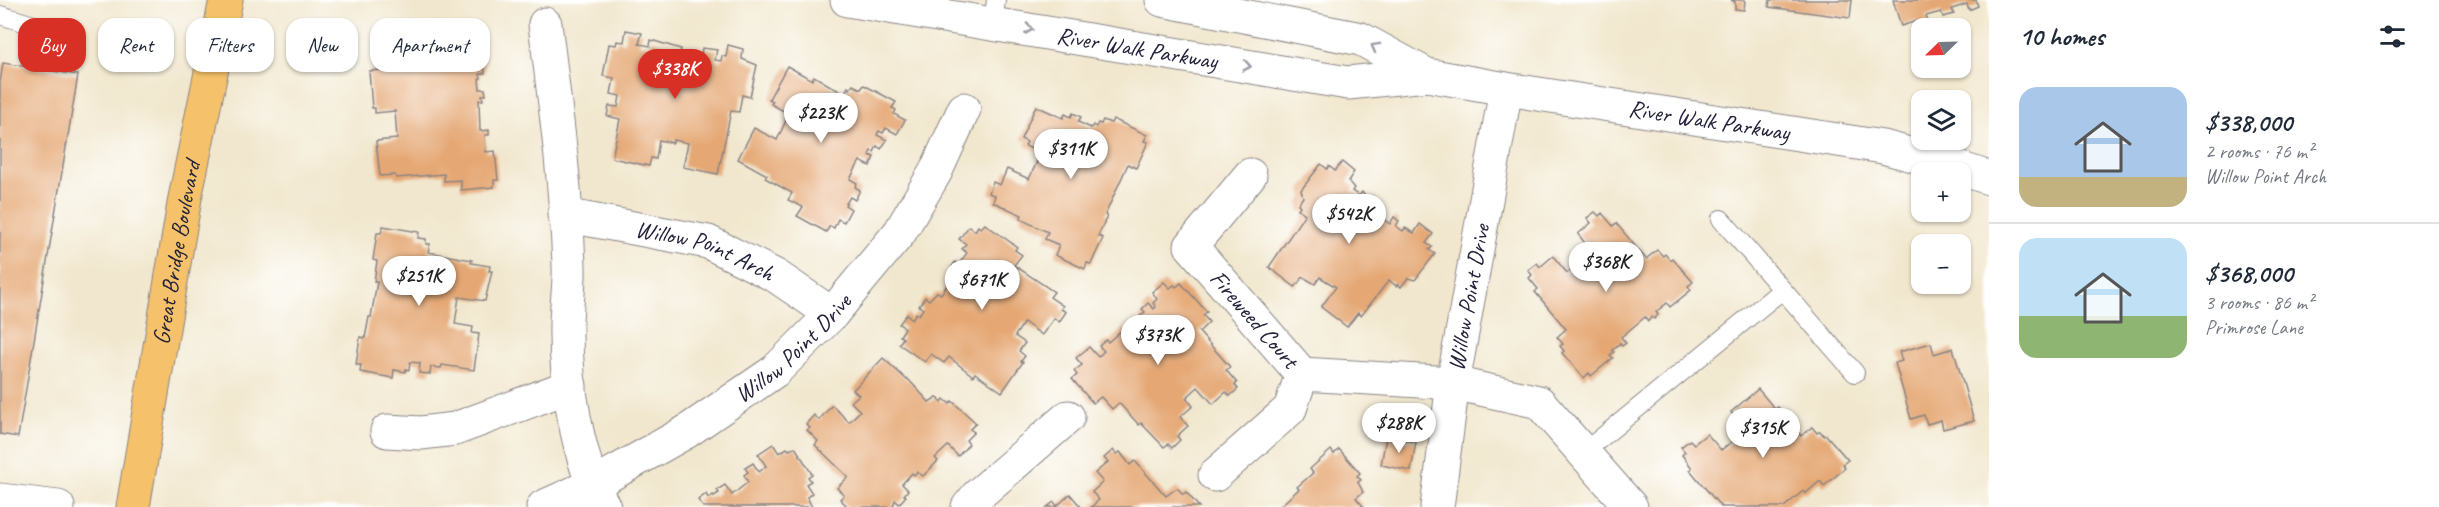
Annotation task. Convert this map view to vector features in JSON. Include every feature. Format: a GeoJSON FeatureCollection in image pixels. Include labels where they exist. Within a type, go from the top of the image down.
{"type":"FeatureCollection","features":[{"type":"Feature","properties":{"kind":"main road","name":"Great Bridge Boulevard"},"geometry":{"type":"LineString","coordinates":[[134,507],[185,198],[226,0]]}},
{"type":"Feature","properties":{"kind":"street","name":"River Walk Parkway"},"geometry":{"type":"LineString","coordinates":[[847,0],[994,12],[1348,83],[1427,75],[1883,147],[1989,178]]}},
{"type":"Feature","properties":{"kind":"street","name":"River Walk Parkway"},"geometry":{"type":"LineString","coordinates":[[1162,0],[1361,39],[1427,75]]}},
{"type":"Feature","properties":{"kind":"street"},"geometry":{"type":"LineString","coordinates":[[545,24],[561,154],[569,267],[566,327],[570,386],[578,435],[598,496]]}},
{"type":"Feature","properties":{"kind":"street","name":"Willow Point Drive"},"geometry":{"type":"LineString","coordinates":[[1437,507],[1453,383],[1506,89]]}},
{"type":"Feature","properties":{"kind":"street","name":"Willow Point Drive"},"geometry":{"type":"LineString","coordinates":[[543,507],[598,496],[775,371],[832,314],[900,232],[936,171],[964,109]]}},
{"type":"Feature","properties":{"kind":"street","name":"Fireweed Court"},"geometry":{"type":"LineString","coordinates":[[1250,175],[1191,246],[1302,374],[1453,383],[1539,402],[1631,507]]}},
{"type":"Feature","properties":{"kind":"street","name":"Willow Point Arch"},"geometry":{"type":"LineString","coordinates":[[564,215],[708,242],[776,276],[832,314]]}},
{"type":"Feature","properties":{"kind":"street"},"geometry":{"type":"LineString","coordinates":[[1215,475],[1290,409],[1302,374]]}},
{"type":"Feature","properties":{"kind":"street"},"geometry":{"type":"LineString","coordinates":[[387,431],[421,433],[454,429],[570,386]]}},
{"type":"Feature","properties":{"kind":"street"},"geometry":{"type":"LineString","coordinates":[[968,507],[977,496],[1068,417]]}},
{"type":"Feature","properties":{"kind":"street"},"geometry":{"type":"LineString","coordinates":[[0,500],[58,507]]}},
{"type":"Feature","properties":{"kind":"lane"},"geometry":{"type":"LineString","coordinates":[[0,15],[18,20]]}},
{"type":"Feature","properties":{"kind":"lane"},"geometry":{"type":"LineString","coordinates":[[1721,219],[1855,373]]}},
{"type":"Feature","properties":{"kind":"lane"},"geometry":{"type":"LineString","coordinates":[[1584,452],[1782,290]]}},
{"type":"Feature","properties":{"kind":"building"},"geometry":{"type":"Polygon","coordinates":[[[1731,0],[1745,0],[1744,10],[1735,9],[1735,2],[1731,0]]]}},
{"type":"Feature","properties":{"kind":"building"},"geometry":{"type":"Polygon","coordinates":[[[1770,0],[1852,0],[1850,18],[1769,7],[1770,0]]]}},
{"type":"Feature","properties":{"kind":"building"},"geometry":{"type":"Polygon","coordinates":[[[1893,0],[1976,0],[1978,6],[1969,10],[1967,4],[1952,9],[1954,14],[1943,17],[1941,12],[1926,16],[1927,18],[1911,18],[1911,23],[1901,26],[1893,0]]]}},
{"type":"Feature","properties":{"kind":"building"},"geometry":{"type":"Polygon","coordinates":[[[626,30],[642,33],[639,44],[650,46],[651,40],[681,49],[679,57],[700,62],[702,48],[717,50],[715,60],[721,61],[722,56],[726,57],[728,45],[743,49],[742,59],[757,65],[750,97],[742,95],[739,112],[731,111],[718,174],[683,167],[688,143],[673,140],[673,143],[659,140],[656,159],[651,158],[649,166],[612,158],[620,119],[607,116],[609,106],[618,107],[620,96],[611,94],[614,78],[603,76],[609,44],[616,45],[617,41],[624,42],[626,30]]]}},
{"type":"Feature","properties":{"kind":"building"},"geometry":{"type":"Polygon","coordinates":[[[3,63],[18,65],[18,72],[59,72],[78,75],[18,437],[0,434],[0,83],[3,63]]]}},
{"type":"Feature","properties":{"kind":"building"},"geometry":{"type":"Polygon","coordinates":[[[787,66],[812,80],[814,76],[844,94],[848,87],[850,89],[853,85],[861,89],[864,85],[896,102],[892,108],[896,110],[894,114],[905,120],[897,134],[886,128],[883,133],[879,131],[877,135],[887,140],[881,149],[877,146],[874,152],[871,151],[869,155],[874,157],[870,166],[860,161],[850,179],[857,183],[855,187],[860,190],[855,200],[850,197],[845,205],[851,209],[844,222],[838,219],[834,228],[830,226],[826,232],[797,216],[803,207],[788,200],[792,193],[765,178],[767,175],[738,159],[754,128],[777,140],[789,114],[771,104],[773,101],[769,99],[787,66]]]}},
{"type":"Feature","properties":{"kind":"building"},"geometry":{"type":"Polygon","coordinates":[[[369,71],[485,72],[480,74],[479,79],[480,89],[485,89],[486,95],[482,95],[483,100],[479,100],[480,131],[489,130],[489,135],[485,135],[486,152],[495,151],[498,180],[494,180],[494,187],[461,190],[461,180],[444,181],[444,174],[396,178],[395,175],[380,176],[376,141],[397,139],[395,111],[375,113],[375,108],[372,108],[369,71]]]}},
{"type":"Feature","properties":{"kind":"building"},"geometry":{"type":"Polygon","coordinates":[[[1036,106],[1063,118],[1065,114],[1071,117],[1073,113],[1081,117],[1078,122],[1091,128],[1093,125],[1096,127],[1098,123],[1101,124],[1103,120],[1111,123],[1113,119],[1147,135],[1144,141],[1148,142],[1136,168],[1128,164],[1105,215],[1107,216],[1098,236],[1103,238],[1091,264],[1087,263],[1085,269],[1055,255],[1059,245],[1045,239],[1048,232],[1020,219],[1022,215],[993,202],[995,196],[989,193],[993,182],[1000,185],[1007,169],[1029,179],[1041,153],[1025,146],[1027,142],[1021,139],[1036,106]]]}},
{"type":"Feature","properties":{"kind":"building"},"geometry":{"type":"Polygon","coordinates":[[[1342,162],[1354,172],[1348,181],[1354,188],[1352,191],[1359,196],[1362,192],[1369,201],[1372,196],[1380,203],[1374,212],[1390,224],[1394,217],[1399,221],[1396,226],[1403,231],[1405,228],[1414,233],[1420,224],[1433,234],[1426,243],[1432,247],[1429,250],[1435,254],[1415,280],[1408,278],[1401,287],[1389,280],[1361,316],[1358,313],[1347,327],[1321,307],[1336,287],[1320,277],[1315,284],[1303,277],[1295,287],[1269,267],[1305,214],[1298,209],[1300,206],[1298,204],[1303,197],[1301,190],[1321,164],[1335,171],[1342,162]]]}},
{"type":"Feature","properties":{"kind":"building"},"geometry":{"type":"Polygon","coordinates":[[[1595,212],[1599,216],[1602,213],[1613,226],[1616,223],[1646,259],[1657,250],[1670,260],[1672,258],[1693,282],[1688,286],[1691,290],[1670,307],[1667,303],[1656,312],[1658,315],[1654,319],[1652,317],[1648,321],[1645,317],[1621,337],[1626,343],[1622,346],[1620,343],[1612,350],[1614,352],[1610,355],[1613,358],[1591,376],[1589,373],[1584,378],[1562,353],[1564,351],[1560,346],[1563,344],[1557,337],[1566,329],[1535,292],[1538,289],[1529,278],[1532,275],[1528,270],[1537,263],[1540,267],[1553,256],[1567,273],[1590,255],[1581,245],[1585,243],[1578,234],[1591,223],[1587,218],[1595,212]]]}},
{"type":"Feature","properties":{"kind":"building"},"geometry":{"type":"Polygon","coordinates":[[[985,224],[1017,247],[1015,250],[1022,255],[1014,265],[1054,292],[1050,297],[1063,306],[1061,309],[1066,312],[1059,322],[1054,318],[1042,335],[1024,322],[1015,336],[1025,343],[1019,351],[1025,356],[1002,392],[975,373],[973,376],[949,357],[944,363],[931,354],[925,362],[899,344],[903,338],[900,336],[905,328],[899,324],[907,314],[912,319],[916,313],[919,315],[923,309],[919,306],[925,297],[929,300],[937,292],[941,294],[958,270],[952,267],[955,262],[958,265],[967,253],[962,249],[966,244],[959,239],[969,226],[975,231],[978,226],[981,228],[985,224]]]}},
{"type":"Feature","properties":{"kind":"building"},"geometry":{"type":"Polygon","coordinates":[[[383,226],[419,232],[418,238],[426,239],[426,244],[430,244],[428,252],[472,260],[471,263],[490,266],[489,271],[492,271],[485,301],[459,297],[455,324],[473,327],[472,333],[479,334],[474,370],[442,365],[441,368],[431,367],[430,374],[419,373],[420,363],[410,362],[409,370],[406,369],[405,372],[394,370],[393,378],[360,372],[361,365],[356,365],[360,337],[365,338],[369,317],[371,317],[377,282],[374,282],[377,261],[373,260],[377,233],[381,233],[383,226]]]}},
{"type":"Feature","properties":{"kind":"building"},"geometry":{"type":"Polygon","coordinates":[[[1164,282],[1170,288],[1181,283],[1207,312],[1203,315],[1209,322],[1199,332],[1230,367],[1226,370],[1237,383],[1235,385],[1238,389],[1230,396],[1226,392],[1213,404],[1198,387],[1186,398],[1193,406],[1180,417],[1188,426],[1177,436],[1180,440],[1172,448],[1168,444],[1164,447],[1119,403],[1112,409],[1101,397],[1093,403],[1072,379],[1077,375],[1074,371],[1082,365],[1076,358],[1089,347],[1098,357],[1104,351],[1099,346],[1106,340],[1108,342],[1124,328],[1130,335],[1144,323],[1139,317],[1145,312],[1142,309],[1148,303],[1154,309],[1156,307],[1153,303],[1157,299],[1152,292],[1164,282]]]}},
{"type":"Feature","properties":{"kind":"building"},"geometry":{"type":"Polygon","coordinates":[[[1931,343],[1934,354],[1953,348],[1974,421],[1943,429],[1941,420],[1927,424],[1924,415],[1911,419],[1895,363],[1902,361],[1899,352],[1931,343]]]}},
{"type":"Feature","properties":{"kind":"building"},"geometry":{"type":"Polygon","coordinates":[[[883,358],[908,379],[929,402],[937,397],[942,402],[944,399],[950,404],[952,401],[976,423],[970,429],[974,432],[966,440],[969,444],[958,456],[948,446],[935,458],[938,461],[923,476],[917,472],[914,475],[912,473],[902,484],[908,490],[899,504],[895,500],[893,507],[848,507],[840,499],[844,495],[837,488],[848,477],[815,445],[818,441],[807,430],[810,428],[806,424],[814,415],[819,420],[832,405],[849,422],[860,411],[851,402],[859,395],[853,390],[883,358]]]}},
{"type":"Feature","properties":{"kind":"building"},"geometry":{"type":"Polygon","coordinates":[[[1758,389],[1775,409],[1778,407],[1801,436],[1812,427],[1817,433],[1820,431],[1848,460],[1843,464],[1845,468],[1824,486],[1820,481],[1805,494],[1803,491],[1784,507],[1721,507],[1690,470],[1692,468],[1682,455],[1685,452],[1681,447],[1690,440],[1694,444],[1707,434],[1721,450],[1734,440],[1732,437],[1738,432],[1733,425],[1735,424],[1732,420],[1735,417],[1731,412],[1758,389]]]}},
{"type":"Feature","properties":{"kind":"building"},"geometry":{"type":"Polygon","coordinates":[[[1386,437],[1416,442],[1411,471],[1381,465],[1386,437]]]}},
{"type":"Feature","properties":{"kind":"building"},"geometry":{"type":"Polygon","coordinates":[[[773,444],[779,453],[787,448],[789,450],[795,447],[812,474],[808,477],[811,481],[806,484],[812,493],[807,497],[812,507],[703,507],[698,500],[706,494],[708,498],[714,496],[719,493],[717,490],[725,485],[732,495],[748,482],[744,475],[748,472],[745,468],[753,463],[759,472],[766,466],[758,454],[773,444]]]}},
{"type":"Feature","properties":{"kind":"building"},"geometry":{"type":"Polygon","coordinates":[[[1339,449],[1360,473],[1357,476],[1361,480],[1358,482],[1363,492],[1356,498],[1364,507],[1279,507],[1313,473],[1310,469],[1331,450],[1334,454],[1339,449]]]}},
{"type":"Feature","properties":{"kind":"building"},"geometry":{"type":"Polygon","coordinates":[[[1113,450],[1116,454],[1120,452],[1130,465],[1135,461],[1166,496],[1177,488],[1183,494],[1186,492],[1199,507],[1091,507],[1099,500],[1092,492],[1103,482],[1095,473],[1108,462],[1104,458],[1113,450]]]}},
{"type":"Feature","properties":{"kind":"building"},"geometry":{"type":"Polygon","coordinates":[[[1070,494],[1081,507],[1047,507],[1054,502],[1057,506],[1070,494]]]}}]}
